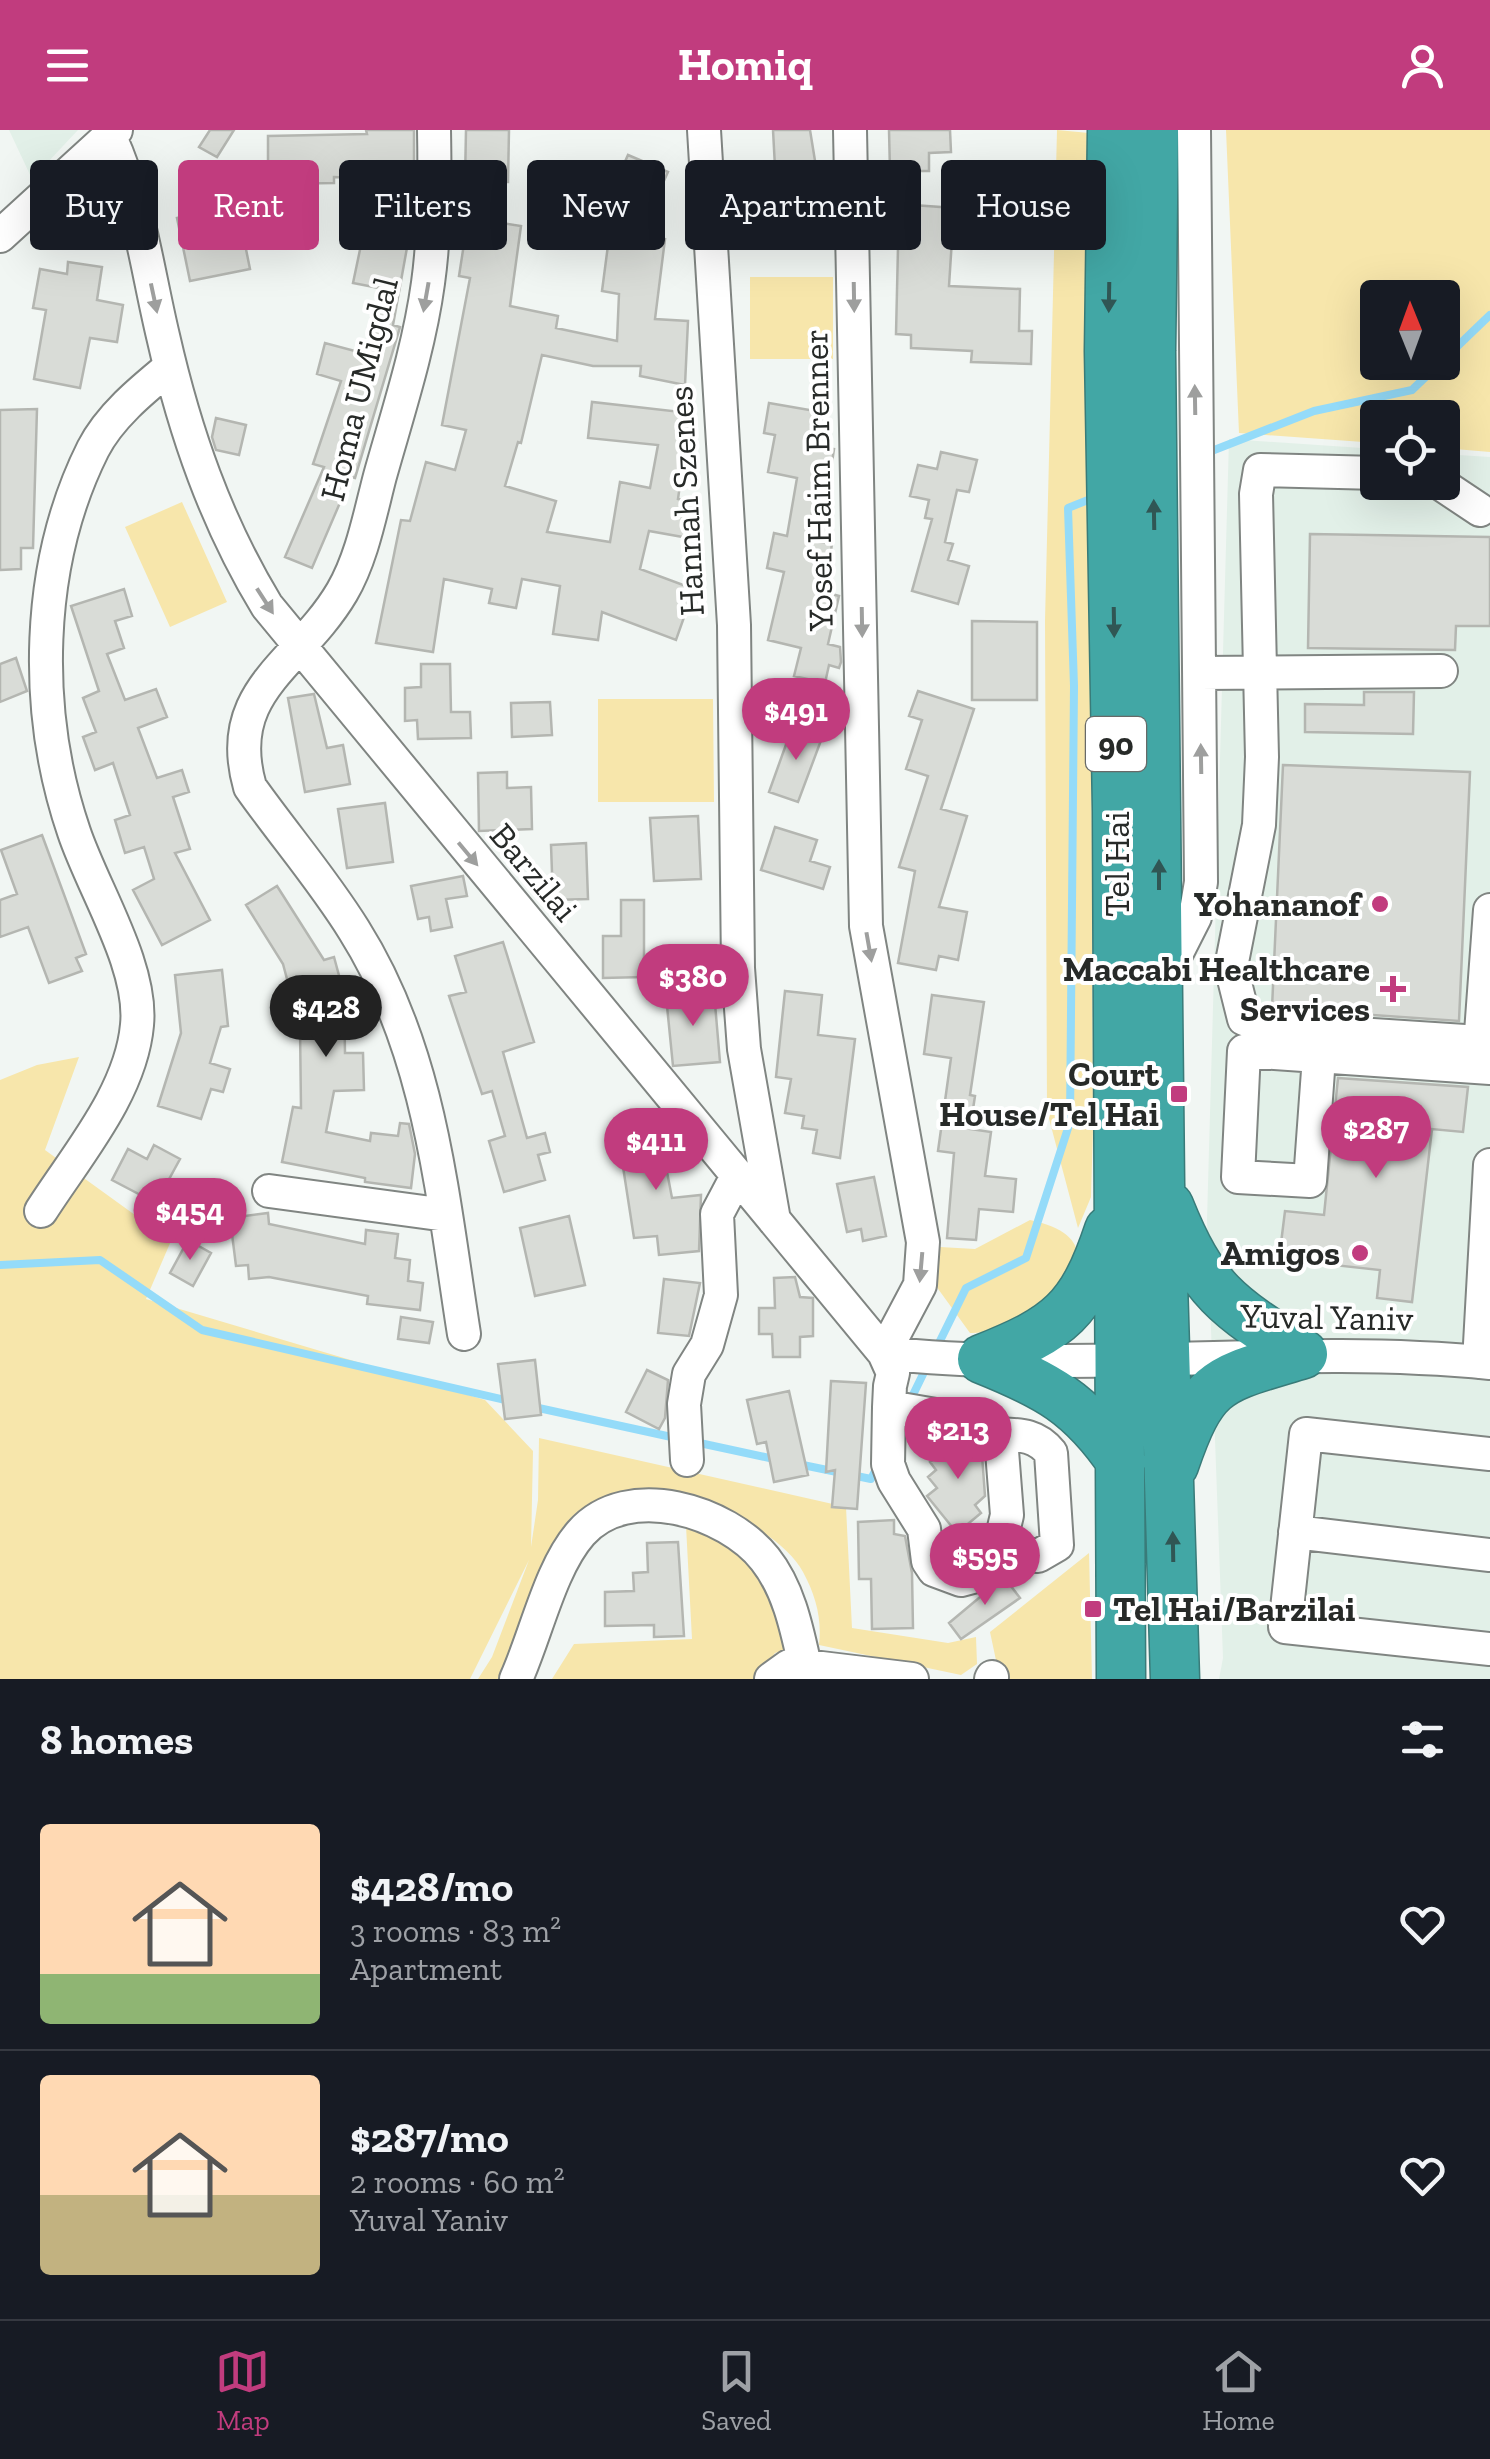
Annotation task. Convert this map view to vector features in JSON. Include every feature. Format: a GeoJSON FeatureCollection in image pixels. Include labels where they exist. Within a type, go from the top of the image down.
{"type":"FeatureCollection","features":[{"type":"Feature","properties":{"kind":"highway","name":"Tel Hai"},"geometry":{"type":"LineString","coordinates":[[1122,131],[1151,352],[1160,988],[1139,1193]]}},
{"type":"Feature","properties":{"kind":"highway","name":"Tel Hai"},"geometry":{"type":"LineString","coordinates":[[1122,131],[1109,351],[1142,1357]]}},
{"type":"Feature","properties":{"kind":"highway"},"geometry":{"type":"LineString","coordinates":[[982,1359],[1030,1340],[1078,1301],[1139,1193],[1224,1302],[1303,1354]]}},
{"type":"Feature","properties":{"kind":"highway"},"geometry":{"type":"LineString","coordinates":[[1169,1478],[1192,1414],[1210,1388],[1233,1375],[1303,1354]]}},
{"type":"Feature","properties":{"kind":"highway","name":"90"},"geometry":{"type":"LineString","coordinates":[[1121,1679],[1121,1462],[1142,1357]]}},
{"type":"Feature","properties":{"kind":"highway","name":"90"},"geometry":{"type":"LineString","coordinates":[[1142,1357],[1169,1478],[1175,1679]]}},
{"type":"Feature","properties":{"kind":"highway"},"geometry":{"type":"LineString","coordinates":[[982,1359],[1059,1393],[1100,1432],[1121,1462]]}},
{"type":"Feature","properties":{"kind":"street","name":"Homa UMigdal"},"geometry":{"type":"LineString","coordinates":[[434,130],[429,280],[417,345],[360,549],[342,592],[250,706],[242,735],[242,760],[250,787],[355,931],[406,1034],[424,1094],[464,1334]]}},
{"type":"Feature","properties":{"kind":"street","name":"Hannah Szenes"},"geometry":{"type":"LineString","coordinates":[[704,130],[734,626],[740,1000],[747,1069],[775,1225]]}},
{"type":"Feature","properties":{"kind":"street","name":"Yosef Haim Brenner"},"geometry":{"type":"LineString","coordinates":[[850,130],[866,926],[923,1242],[920,1286],[884,1353]]}},
{"type":"Feature","properties":{"kind":"street"},"geometry":{"type":"LineString","coordinates":[[1160,988],[1196,917],[1200,882],[1194,130]]}},
{"type":"Feature","properties":{"kind":"street","name":"Barzilai"},"geometry":{"type":"LineString","coordinates":[[113,134],[136,206],[170,367],[206,487],[236,555],[299,648],[884,1353]]}},
{"type":"Feature","properties":{"kind":"street"},"geometry":{"type":"LineString","coordinates":[[0,236],[113,134]]}},
{"type":"Feature","properties":{"kind":"street"},"geometry":{"type":"LineString","coordinates":[[40,1211],[116,1094],[138,1025],[135,989],[56,775],[47,703],[46,639],[56,567],[72,502],[94,447],[121,410],[170,367]]}},
{"type":"Feature","properties":{"kind":"street"},"geometry":{"type":"LineString","coordinates":[[1360,473],[1260,470],[1256,494],[1259,824],[1231,967],[1244,1019],[1266,1028],[1483,1060]]}},
{"type":"Feature","properties":{"kind":"street"},"geometry":{"type":"LineString","coordinates":[[1460,497],[1480,510]]}},
{"type":"Feature","properties":{"kind":"street"},"geometry":{"type":"LineString","coordinates":[[1200,673],[1441,670]]}},
{"type":"Feature","properties":{"kind":"street"},"geometry":{"type":"LineString","coordinates":[[1483,1060],[1490,910]]}},
{"type":"Feature","properties":{"kind":"street"},"geometry":{"type":"LineString","coordinates":[[1319,1057],[1483,1060]]}},
{"type":"Feature","properties":{"kind":"street"},"geometry":{"type":"LineString","coordinates":[[1484,1363],[1490,1165]]}},
{"type":"Feature","properties":{"kind":"street"},"geometry":{"type":"LineString","coordinates":[[687,1460],[684,1404],[689,1374],[707,1345],[721,1295],[717,1214],[736,1178]]}},
{"type":"Feature","properties":{"kind":"street"},"geometry":{"type":"LineString","coordinates":[[269,1191],[446,1215]]}},
{"type":"Feature","properties":{"kind":"street"},"geometry":{"type":"LineString","coordinates":[[890,1407],[982,1423],[996,1434],[1002,1451],[1007,1515],[998,1553],[976,1576],[961,1580],[934,1570],[924,1529],[888,1464],[890,1407],[893,1373],[884,1353],[982,1359],[1142,1357]]}},
{"type":"Feature","properties":{"kind":"street","name":"Yuval Yaniv"},"geometry":{"type":"LineString","coordinates":[[1142,1357],[1303,1354],[1484,1363]]}},
{"type":"Feature","properties":{"kind":"street"},"geometry":{"type":"LineString","coordinates":[[996,1434],[1025,1435],[1042,1442],[1051,1453],[1057,1545],[1038,1556],[998,1553]]}},
{"type":"Feature","properties":{"kind":"street"},"geometry":{"type":"LineString","coordinates":[[1490,1454],[1306,1434],[1285,1627],[1490,1649]]}},
{"type":"Feature","properties":{"kind":"street"},"geometry":{"type":"LineString","coordinates":[[516,1679],[560,1568],[581,1533],[599,1517],[628,1507],[664,1506],[735,1530],[766,1559],[786,1598],[805,1666]]}},
{"type":"Feature","properties":{"kind":"street"},"geometry":{"type":"LineString","coordinates":[[1295,1532],[1490,1554]]}},
{"type":"Feature","properties":{"kind":"street"},"geometry":{"type":"LineString","coordinates":[[771,1679],[789,1666],[912,1679]]}},
{"type":"Feature","properties":{"kind":"shaded area"},"geometry":{"type":"Polygon","coordinates":[[[9,130],[78,130],[50,160],[30,160],[30,175],[9,130]]]}},
{"type":"Feature","properties":{"kind":"shaded area"},"geometry":{"type":"Polygon","coordinates":[[[1057,130],[1089,133],[1089,160],[1056,160],[1057,130]]]}},
{"type":"Feature","properties":{"kind":"shaded area"},"geometry":{"type":"Polygon","coordinates":[[[1226,130],[1490,130],[1490,452],[1460,449],[1460,400],[1360,400],[1360,442],[1239,433],[1226,130]]]}},
{"type":"Feature","properties":{"kind":"shaded area"},"geometry":{"type":"Polygon","coordinates":[[[1054,250],[1089,250],[1093,1127],[1091,1197],[1078,1228],[1047,1111],[1045,621],[1054,250]]]}},
{"type":"Feature","properties":{"kind":"shaded area"},"geometry":{"type":"Polygon","coordinates":[[[750,277],[833,277],[833,359],[750,359],[750,277]]]}},
{"type":"Feature","properties":{"kind":"shaded area"},"geometry":{"type":"Polygon","coordinates":[[[1229,439],[1360,448],[1360,500],[1460,500],[1460,455],[1490,457],[1490,1679],[1219,1679],[1223,1658],[1207,1220],[1229,439]]]}},
{"type":"Feature","properties":{"kind":"shaded area"},"geometry":{"type":"Polygon","coordinates":[[[182,502],[227,602],[170,627],[125,527],[182,502]]]}},
{"type":"Feature","properties":{"kind":"shaded area"},"geometry":{"type":"Polygon","coordinates":[[[598,699],[713,699],[714,802],[598,802],[598,699]]]}},
{"type":"Feature","properties":{"kind":"shaded area"},"geometry":{"type":"Polygon","coordinates":[[[79,1057],[45,1150],[171,1241],[146,1299],[485,1400],[533,1451],[531,1547],[538,1500],[539,1438],[846,1507],[852,1628],[948,1643],[976,1637],[977,1664],[961,1675],[819,1645],[819,1617],[803,1572],[785,1550],[759,1530],[727,1513],[691,1501],[620,1495],[589,1504],[566,1523],[546,1589],[502,1679],[478,1679],[492,1657],[529,1560],[470,1679],[0,1679],[0,1080],[37,1065],[79,1057]]]}},
{"type":"Feature","properties":{"kind":"shaded area"},"geometry":{"type":"Polygon","coordinates":[[[1030,1220],[1062,1232],[1076,1248],[1075,1267],[1063,1286],[1019,1320],[970,1333],[936,1286],[940,1247],[975,1249],[1030,1220]]]}},
{"type":"Feature","properties":{"kind":"shaded area"},"geometry":{"type":"Polygon","coordinates":[[[686,1526],[726,1544],[756,1572],[778,1607],[795,1647],[775,1653],[757,1679],[552,1679],[574,1644],[692,1639],[686,1526]]]}},
{"type":"Feature","properties":{"kind":"shaded area"},"geometry":{"type":"Polygon","coordinates":[[[1089,1553],[1092,1679],[1000,1679],[990,1632],[1089,1553]]]}},
{"type":"Feature","properties":{"kind":"building"},"geometry":{"type":"Polygon","coordinates":[[[210,130],[234,130],[217,157],[199,147],[210,130]]]}},
{"type":"Feature","properties":{"kind":"building"},"geometry":{"type":"Polygon","coordinates":[[[366,130],[414,130],[414,160],[339,160],[339,177],[334,177],[334,183],[319,183],[319,160],[268,160],[268,136],[367,134],[366,130]]]}},
{"type":"Feature","properties":{"kind":"building"},"geometry":{"type":"Polygon","coordinates":[[[466,130],[509,130],[508,182],[507,160],[465,160],[466,130]]]}},
{"type":"Feature","properties":{"kind":"building"},"geometry":{"type":"Polygon","coordinates":[[[773,130],[810,130],[815,160],[775,160],[773,130]]]}},
{"type":"Feature","properties":{"kind":"building"},"geometry":{"type":"Polygon","coordinates":[[[889,130],[950,130],[951,152],[929,153],[929,171],[921,171],[921,160],[890,160],[889,130]]]}},
{"type":"Feature","properties":{"kind":"building"},"geometry":{"type":"Polygon","coordinates":[[[921,206],[941,207],[941,250],[951,250],[949,286],[1020,289],[1019,331],[1032,331],[1031,364],[971,362],[972,351],[911,348],[911,335],[896,334],[898,250],[921,250],[921,206]]]}},
{"type":"Feature","properties":{"kind":"building"},"geometry":{"type":"Polygon","coordinates":[[[507,224],[521,226],[510,306],[558,316],[556,328],[617,341],[619,294],[602,291],[607,250],[664,250],[655,319],[688,321],[685,385],[640,376],[641,366],[593,366],[542,355],[521,443],[518,442],[505,486],[556,501],[547,532],[610,542],[620,482],[650,488],[658,445],[588,438],[592,402],[690,413],[678,499],[700,503],[694,539],[649,531],[640,569],[694,589],[676,640],[602,612],[598,640],[553,634],[560,586],[522,579],[516,608],[489,603],[492,589],[444,579],[433,652],[376,643],[401,520],[410,521],[426,462],[455,470],[466,430],[442,425],[470,278],[459,276],[463,250],[507,250],[507,224]]]}},
{"type":"Feature","properties":{"kind":"building"},"geometry":{"type":"Polygon","coordinates":[[[184,250],[246,250],[250,269],[190,281],[184,250]]]}},
{"type":"Feature","properties":{"kind":"building"},"geometry":{"type":"Polygon","coordinates":[[[360,250],[407,250],[393,325],[400,327],[355,478],[351,477],[312,568],[285,557],[324,467],[313,464],[341,381],[317,374],[325,343],[366,354],[384,289],[353,283],[360,250]]]}},
{"type":"Feature","properties":{"kind":"building"},"geometry":{"type":"Polygon","coordinates":[[[68,262],[102,267],[97,300],[123,305],[117,342],[90,338],[80,388],[34,379],[46,310],[33,308],[40,269],[67,274],[68,262]]]}},
{"type":"Feature","properties":{"kind":"building"},"geometry":{"type":"Polygon","coordinates":[[[769,403],[821,412],[815,446],[834,449],[829,483],[818,481],[807,540],[832,544],[824,592],[839,596],[828,644],[840,647],[841,662],[839,668],[829,665],[825,683],[794,676],[801,648],[768,640],[784,572],[767,568],[774,533],[787,536],[797,478],[768,472],[775,435],[764,433],[769,403]]]}},
{"type":"Feature","properties":{"kind":"building"},"geometry":{"type":"Polygon","coordinates":[[[37,409],[33,548],[21,548],[21,569],[0,570],[0,410],[37,409]]]}},
{"type":"Feature","properties":{"kind":"building"},"geometry":{"type":"Polygon","coordinates":[[[216,418],[246,425],[239,455],[216,450],[212,437],[216,418]]]}},
{"type":"Feature","properties":{"kind":"building"},"geometry":{"type":"Polygon","coordinates":[[[941,452],[977,460],[969,492],[957,490],[945,542],[953,544],[948,560],[969,566],[958,604],[912,591],[932,519],[925,518],[929,500],[910,496],[918,465],[937,469],[941,452]]]}},
{"type":"Feature","properties":{"kind":"building"},"geometry":{"type":"Polygon","coordinates":[[[1310,534],[1490,537],[1490,626],[1456,626],[1455,650],[1308,648],[1310,534]]]}},
{"type":"Feature","properties":{"kind":"building"},"geometry":{"type":"Polygon","coordinates":[[[124,589],[132,616],[115,621],[124,648],[107,654],[125,700],[156,689],[167,717],[138,728],[157,778],[182,770],[189,792],[173,797],[190,849],[175,853],[210,920],[162,945],[133,890],[154,879],[144,847],[125,853],[115,820],[130,815],[113,763],[95,770],[83,737],[96,732],[83,698],[99,691],[71,606],[124,589]]]}},
{"type":"Feature","properties":{"kind":"building"},"geometry":{"type":"Polygon","coordinates":[[[972,621],[1037,622],[1037,700],[972,700],[972,621]]]}},
{"type":"Feature","properties":{"kind":"building"},"geometry":{"type":"Polygon","coordinates":[[[16,658],[27,691],[0,702],[0,664],[16,658]]]}},
{"type":"Feature","properties":{"kind":"building"},"geometry":{"type":"Polygon","coordinates":[[[421,664],[450,664],[451,712],[470,712],[471,738],[418,739],[417,720],[405,721],[405,688],[421,687],[421,664]]]}},
{"type":"Feature","properties":{"kind":"building"},"geometry":{"type":"Polygon","coordinates":[[[918,691],[974,709],[941,809],[967,816],[939,907],[967,912],[958,960],[939,956],[936,970],[898,963],[915,871],[899,867],[928,776],[906,769],[922,720],[909,716],[918,691]]]}},
{"type":"Feature","properties":{"kind":"building"},"geometry":{"type":"Polygon","coordinates":[[[1364,692],[1414,692],[1413,734],[1305,732],[1305,704],[1364,705],[1364,692]]]}},
{"type":"Feature","properties":{"kind":"building"},"geometry":{"type":"Polygon","coordinates":[[[314,694],[327,748],[343,745],[350,784],[305,792],[288,698],[314,694]]]}},
{"type":"Feature","properties":{"kind":"building"},"geometry":{"type":"Polygon","coordinates":[[[550,702],[552,735],[512,737],[511,703],[550,702]]]}},
{"type":"Feature","properties":{"kind":"building"},"geometry":{"type":"Polygon","coordinates":[[[793,725],[823,735],[798,802],[769,792],[793,725]]]}},
{"type":"Feature","properties":{"kind":"building"},"geometry":{"type":"Polygon","coordinates":[[[1283,765],[1470,772],[1459,1021],[1272,1008],[1283,765]]]}},
{"type":"Feature","properties":{"kind":"building"},"geometry":{"type":"Polygon","coordinates":[[[507,772],[507,788],[531,787],[532,829],[479,831],[478,773],[507,772]]]}},
{"type":"Feature","properties":{"kind":"building"},"geometry":{"type":"Polygon","coordinates":[[[385,803],[393,862],[347,868],[338,809],[385,803]]]}},
{"type":"Feature","properties":{"kind":"building"},"geometry":{"type":"Polygon","coordinates":[[[698,816],[701,879],[654,881],[650,818],[698,816]]]}},
{"type":"Feature","properties":{"kind":"building"},"geometry":{"type":"Polygon","coordinates":[[[775,827],[817,840],[810,861],[830,867],[823,889],[761,870],[775,827]]]}},
{"type":"Feature","properties":{"kind":"building"},"geometry":{"type":"Polygon","coordinates":[[[42,835],[86,954],[76,958],[82,971],[49,983],[28,927],[0,937],[0,900],[17,894],[1,850],[42,835]]]}},
{"type":"Feature","properties":{"kind":"building"},"geometry":{"type":"Polygon","coordinates":[[[586,843],[588,899],[553,900],[551,845],[586,843]]]}},
{"type":"Feature","properties":{"kind":"building"},"geometry":{"type":"Polygon","coordinates":[[[463,876],[467,896],[446,899],[452,927],[431,931],[429,917],[418,919],[411,886],[463,876]]]}},
{"type":"Feature","properties":{"kind":"building"},"geometry":{"type":"Polygon","coordinates":[[[277,886],[324,960],[334,957],[344,994],[345,1053],[363,1053],[364,1090],[334,1091],[326,1132],[370,1141],[371,1133],[398,1136],[400,1123],[409,1124],[415,1154],[411,1188],[365,1182],[365,1178],[282,1162],[293,1107],[301,1108],[300,1028],[283,964],[246,905],[277,886]]]}},
{"type":"Feature","properties":{"kind":"building"},"geometry":{"type":"Polygon","coordinates":[[[621,900],[644,900],[644,977],[603,978],[603,936],[621,936],[621,900]]]}},
{"type":"Feature","properties":{"kind":"building"},"geometry":{"type":"Polygon","coordinates":[[[503,942],[534,1042],[503,1052],[527,1138],[545,1133],[550,1152],[538,1155],[545,1180],[504,1192],[489,1141],[505,1136],[492,1091],[482,1094],[449,996],[466,992],[455,956],[503,942]]]}},
{"type":"Feature","properties":{"kind":"building"},"geometry":{"type":"Polygon","coordinates":[[[222,970],[228,1026],[221,1027],[210,1063],[230,1069],[223,1092],[211,1089],[201,1119],[158,1106],[181,1033],[175,975],[222,970]]]}},
{"type":"Feature","properties":{"kind":"building"},"geometry":{"type":"Polygon","coordinates":[[[785,991],[822,995],[818,1035],[855,1039],[840,1158],[813,1153],[817,1130],[802,1128],[804,1116],[785,1113],[791,1079],[776,1077],[785,991]]]}},
{"type":"Feature","properties":{"kind":"building"},"geometry":{"type":"Polygon","coordinates":[[[714,992],[720,1062],[673,1066],[666,996],[714,992]]]}},
{"type":"Feature","properties":{"kind":"building"},"geometry":{"type":"Polygon","coordinates":[[[932,995],[984,1002],[970,1095],[975,1096],[970,1129],[991,1132],[985,1176],[1016,1179],[1013,1212],[979,1209],[976,1240],[947,1238],[954,1153],[938,1151],[951,1058],[924,1054],[932,995]]]}},
{"type":"Feature","properties":{"kind":"building"},"geometry":{"type":"Polygon","coordinates":[[[1338,1078],[1468,1087],[1463,1132],[1432,1129],[1412,1302],[1377,1298],[1380,1270],[1279,1259],[1285,1211],[1324,1215],[1338,1078]]]}},
{"type":"Feature","properties":{"kind":"building"},"geometry":{"type":"Polygon","coordinates":[[[657,1120],[672,1198],[701,1195],[699,1251],[659,1255],[657,1236],[634,1238],[617,1128],[657,1120]]]}},
{"type":"Feature","properties":{"kind":"building"},"geometry":{"type":"Polygon","coordinates":[[[154,1145],[180,1159],[156,1203],[112,1180],[128,1149],[147,1159],[154,1145]]]}},
{"type":"Feature","properties":{"kind":"building"},"geometry":{"type":"Polygon","coordinates":[[[874,1177],[886,1236],[863,1241],[861,1229],[847,1232],[837,1184],[874,1177]]]}},
{"type":"Feature","properties":{"kind":"building"},"geometry":{"type":"Polygon","coordinates":[[[268,1213],[269,1224],[365,1244],[366,1230],[398,1234],[395,1258],[410,1260],[408,1281],[423,1283],[420,1310],[367,1304],[368,1296],[269,1277],[249,1279],[248,1265],[236,1266],[230,1218],[268,1213]]]}},
{"type":"Feature","properties":{"kind":"building"},"geometry":{"type":"Polygon","coordinates":[[[569,1216],[585,1285],[535,1296],[520,1228],[569,1216]]]}},
{"type":"Feature","properties":{"kind":"building"},"geometry":{"type":"Polygon","coordinates":[[[188,1240],[211,1253],[193,1286],[170,1273],[188,1240]]]}},
{"type":"Feature","properties":{"kind":"building"},"geometry":{"type":"Polygon","coordinates":[[[795,1277],[800,1297],[813,1298],[813,1336],[800,1337],[800,1357],[773,1357],[772,1334],[759,1334],[759,1308],[775,1308],[774,1278],[795,1277]]]}},
{"type":"Feature","properties":{"kind":"building"},"geometry":{"type":"Polygon","coordinates":[[[664,1279],[700,1283],[689,1336],[658,1333],[664,1279]]]}},
{"type":"Feature","properties":{"kind":"building"},"geometry":{"type":"Polygon","coordinates":[[[401,1317],[433,1322],[429,1343],[398,1339],[401,1317]]]}},
{"type":"Feature","properties":{"kind":"building"},"geometry":{"type":"Polygon","coordinates":[[[535,1360],[541,1415],[505,1419],[498,1364],[535,1360]]]}},
{"type":"Feature","properties":{"kind":"building"},"geometry":{"type":"Polygon","coordinates":[[[647,1370],[668,1380],[665,1418],[659,1429],[626,1412],[647,1370]]]}},
{"type":"Feature","properties":{"kind":"building"},"geometry":{"type":"Polygon","coordinates":[[[831,1381],[866,1383],[857,1509],[832,1507],[835,1470],[826,1472],[831,1381]]]}},
{"type":"Feature","properties":{"kind":"building"},"geometry":{"type":"Polygon","coordinates":[[[789,1391],[808,1475],[774,1482],[766,1442],[757,1444],[747,1400],[789,1391]]]}},
{"type":"Feature","properties":{"kind":"building"},"geometry":{"type":"Polygon","coordinates":[[[945,1437],[973,1442],[982,1455],[985,1496],[975,1505],[981,1513],[957,1533],[927,1496],[937,1488],[928,1477],[936,1470],[930,1462],[943,1452],[936,1445],[945,1437]]]}},
{"type":"Feature","properties":{"kind":"building"},"geometry":{"type":"Polygon","coordinates":[[[894,1520],[894,1534],[905,1536],[912,1573],[913,1628],[872,1629],[871,1579],[859,1579],[858,1522],[894,1520]]]}},
{"type":"Feature","properties":{"kind":"building"},"geometry":{"type":"Polygon","coordinates":[[[678,1542],[684,1636],[654,1637],[654,1625],[605,1626],[605,1592],[634,1591],[633,1573],[648,1572],[647,1543],[678,1542]]]}},
{"type":"Feature","properties":{"kind":"building"},"geometry":{"type":"Polygon","coordinates":[[[1004,1577],[1020,1598],[961,1639],[949,1623],[1004,1577]]]}},
{"type":"Feature","properties":{"kind":"waterway"},"geometry":{"type":"LineString","coordinates":[[1204,454],[1314,411],[1412,390],[1490,315]]}},
{"type":"Feature","properties":{"kind":"waterway"},"geometry":{"type":"LineString","coordinates":[[936,1349],[966,1288],[1026,1258],[1070,1122],[1074,686],[1068,508],[1093,498]]}},
{"type":"Feature","properties":{"kind":"waterway"},"geometry":{"type":"LineString","coordinates":[[0,1265],[100,1260],[202,1330],[510,1401]]}},
{"type":"Feature","properties":{"kind":"waterway"},"geometry":{"type":"LineString","coordinates":[[909,1403],[927,1366]]}},
{"type":"Feature","properties":{"kind":"waterway"},"geometry":{"type":"LineString","coordinates":[[534,1407],[676,1438]]}},
{"type":"Feature","properties":{"kind":"waterway"},"geometry":{"type":"LineString","coordinates":[[695,1442],[779,1460]]}},
{"type":"Feature","properties":{"kind":"waterway"},"geometry":{"type":"LineString","coordinates":[[798,1464],[871,1479],[878,1465]]}},
{"type":"Feature","properties":{"kind":"place","name":"Yohananof"},"geometry":{"type":"Point","coordinates":[1380,904]}},
{"type":"Feature","properties":{"kind":"place","name":"Maccabi Healthcare Services"},"geometry":{"type":"Point","coordinates":[1393,989]}},
{"type":"Feature","properties":{"kind":"place","name":"Court House/Tel Hai"},"geometry":{"type":"Point","coordinates":[1179,1094]}},
{"type":"Feature","properties":{"kind":"place","name":"Amigos"},"geometry":{"type":"Point","coordinates":[1360,1253]}},
{"type":"Feature","properties":{"kind":"place","name":"Tel Hai/Barzilai"},"geometry":{"type":"Point","coordinates":[1093,1609]}}]}
